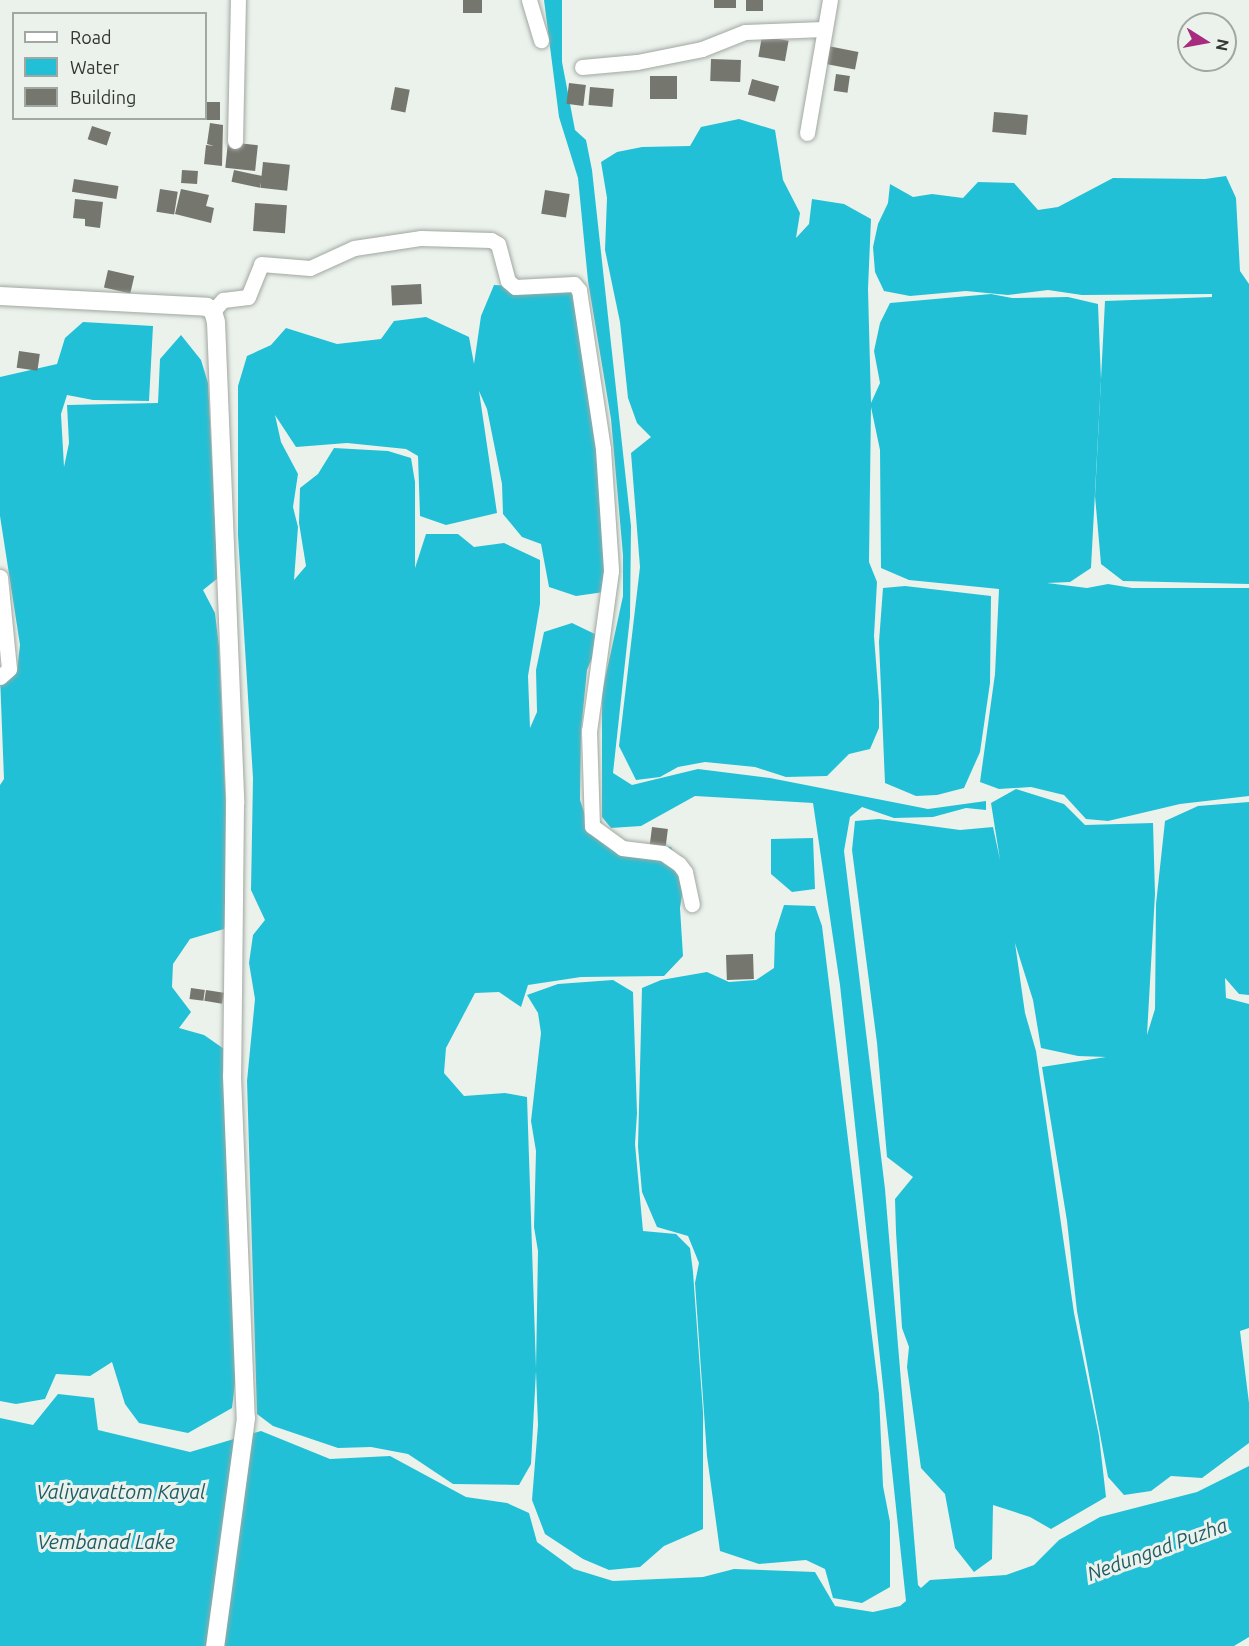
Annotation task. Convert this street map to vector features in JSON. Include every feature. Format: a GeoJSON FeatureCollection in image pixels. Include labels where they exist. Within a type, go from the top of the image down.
{"type":"FeatureCollection","features":[{"type":"Feature","properties":{"kind":"street"},"geometry":{"type":"LineString","coordinates":[[235,141],[238,0]]}},
{"type":"Feature","properties":{"kind":"street"},"geometry":{"type":"LineString","coordinates":[[529,0],[541,40]]}},
{"type":"Feature","properties":{"kind":"street"},"geometry":{"type":"LineString","coordinates":[[807,133],[830,0]]}},
{"type":"Feature","properties":{"kind":"street"},"geometry":{"type":"LineString","coordinates":[[582,67],[637,62],[702,49],[746,32],[824,29]]}},
{"type":"Feature","properties":{"kind":"street"},"geometry":{"type":"LineString","coordinates":[[214,1646],[245,1432],[232,1077],[235,804],[213,311],[223,300],[248,297],[261,264],[310,268],[354,248],[421,238],[491,240],[498,244],[508,281],[515,287],[574,284],[579,290],[603,448],[611,571],[610,598],[593,686],[589,731],[592,826],[622,848],[663,853],[679,864],[685,872],[692,904]]}},
{"type":"Feature","properties":{"kind":"street"},"geometry":{"type":"LineString","coordinates":[[0,296],[213,311]]}},
{"type":"Feature","properties":{"kind":"street"},"geometry":{"type":"LineString","coordinates":[[0,577],[9,669],[0,677]]}},
{"type":"Feature","properties":{"kind":"water","name":"Vembanad Lake"},"geometry":{"type":"Polygon","coordinates":[[[544,0],[562,0],[562,62],[575,130],[586,140],[592,170],[631,526],[630,617],[613,773],[632,785],[698,769],[770,778],[928,809],[986,801],[986,810],[966,808],[933,817],[894,818],[862,807],[850,817],[844,851],[885,1189],[918,1585],[921,1588],[930,1580],[1006,1575],[1034,1565],[1059,1540],[1100,1517],[1197,1492],[1249,1466],[1249,1637],[1234,1646],[0,1646],[0,1418],[33,1425],[58,1394],[94,1398],[98,1430],[190,1452],[261,1431],[330,1459],[390,1456],[466,1497],[507,1503],[529,1513],[537,1542],[574,1569],[613,1581],[703,1577],[734,1569],[815,1572],[835,1606],[873,1612],[900,1606],[906,1601],[840,985],[813,803],[695,796],[641,826],[611,828],[602,817],[602,693],[623,596],[623,555],[611,419],[588,281],[578,178],[559,117],[544,0]]]}},
{"type":"Feature","properties":{"kind":"water"},"geometry":{"type":"Polygon","coordinates":[[[739,119],[775,130],[783,180],[800,213],[796,238],[809,224],[812,199],[844,204],[871,219],[868,289],[871,403],[880,383],[874,351],[880,323],[890,303],[991,294],[1012,298],[1068,297],[1098,304],[1101,380],[1091,568],[1070,582],[1047,583],[1087,588],[1108,584],[1132,588],[1249,588],[1249,796],[1180,804],[1108,821],[1086,819],[1064,795],[1031,787],[999,789],[980,782],[995,674],[999,589],[909,580],[881,568],[880,450],[871,407],[869,562],[877,582],[874,636],[879,728],[870,749],[849,754],[827,776],[786,777],[755,767],[705,762],[678,767],[660,777],[636,780],[619,746],[640,567],[631,453],[651,437],[637,423],[628,398],[620,322],[605,250],[607,198],[601,162],[617,152],[642,147],[690,146],[701,127],[739,119]]]}},
{"type":"Feature","properties":{"kind":"water"},"geometry":{"type":"Polygon","coordinates":[[[1226,176],[1236,198],[1240,271],[1249,284],[1249,584],[1123,581],[1101,564],[1095,496],[1105,301],[1212,297],[1212,294],[1082,295],[1048,290],[1008,295],[966,291],[910,296],[884,291],[875,272],[873,247],[878,224],[888,203],[890,184],[913,197],[932,194],[963,198],[978,182],[1014,183],[1038,210],[1058,207],[1113,178],[1205,179],[1226,176]]]}},
{"type":"Feature","properties":{"kind":"water"},"geometry":{"type":"Polygon","coordinates":[[[494,285],[577,289],[584,316],[611,591],[576,596],[549,587],[541,544],[522,537],[503,514],[502,484],[487,409],[479,391],[497,513],[446,525],[420,516],[418,456],[406,449],[347,443],[296,447],[275,415],[281,442],[298,474],[293,507],[298,527],[294,580],[306,566],[299,523],[300,488],[318,474],[334,448],[388,451],[411,458],[415,482],[415,568],[426,534],[458,534],[474,547],[504,543],[540,560],[540,604],[528,676],[530,728],[537,712],[536,670],[544,632],[572,623],[601,637],[587,670],[581,731],[580,800],[587,821],[608,841],[671,847],[685,874],[680,908],[683,956],[664,976],[581,977],[528,985],[521,1007],[499,992],[475,993],[446,1048],[444,1073],[464,1096],[505,1093],[527,1097],[536,1368],[538,1251],[534,1227],[536,1151],[531,1121],[541,1033],[538,1013],[527,995],[558,984],[613,980],[633,992],[637,1113],[635,1144],[643,1231],[676,1234],[690,1248],[703,1412],[703,1529],[664,1546],[640,1567],[609,1570],[583,1559],[545,1534],[532,1500],[538,1425],[536,1371],[531,1464],[519,1485],[453,1484],[408,1454],[371,1447],[338,1448],[273,1426],[257,1414],[247,1081],[255,999],[249,963],[253,935],[265,920],[251,890],[253,778],[238,535],[238,386],[247,356],[271,345],[286,328],[337,344],[381,339],[394,321],[426,317],[469,337],[474,364],[481,316],[494,285]]]}},
{"type":"Feature","properties":{"kind":"water"},"geometry":{"type":"Polygon","coordinates":[[[83,322],[153,326],[149,401],[93,400],[67,395],[61,414],[64,467],[69,443],[67,405],[158,403],[160,359],[181,335],[201,360],[208,383],[218,578],[203,590],[215,613],[219,647],[230,907],[224,929],[190,939],[173,964],[172,987],[191,1012],[179,1028],[204,1035],[227,1051],[237,1367],[232,1408],[188,1433],[139,1423],[125,1404],[112,1362],[90,1376],[56,1374],[45,1399],[16,1404],[0,1401],[0,785],[4,779],[0,676],[17,671],[20,645],[0,516],[0,377],[57,364],[65,338],[83,322]]]}},
{"type":"Feature","properties":{"kind":"water"},"geometry":{"type":"Polygon","coordinates":[[[905,586],[991,596],[990,683],[980,752],[964,788],[937,795],[916,796],[885,783],[879,642],[883,588],[905,586]]]}},
{"type":"Feature","properties":{"kind":"water"},"geometry":{"type":"Polygon","coordinates":[[[1016,789],[1064,804],[1085,825],[1153,823],[1155,894],[1147,1035],[1155,1009],[1156,904],[1165,821],[1198,806],[1249,802],[1249,995],[1239,994],[1225,978],[1226,998],[1249,1004],[1249,1328],[1240,1331],[1249,1403],[1249,1443],[1202,1478],[1171,1476],[1151,1491],[1124,1495],[1108,1477],[1077,1311],[1067,1221],[1042,1067],[1106,1057],[1078,1056],[1041,1048],[1033,1000],[1015,943],[1025,1013],[1036,1051],[1074,1313],[1099,1436],[1106,1497],[1051,1529],[1030,1517],[993,1505],[992,1559],[974,1572],[955,1548],[945,1494],[921,1468],[907,1367],[909,1347],[902,1328],[895,1199],[913,1177],[887,1157],[877,1043],[852,850],[855,821],[879,819],[960,830],[993,827],[1000,860],[991,803],[1016,789]]]}},
{"type":"Feature","properties":{"kind":"water"},"geometry":{"type":"Polygon","coordinates":[[[813,838],[815,889],[792,892],[771,874],[771,839],[813,838]]]}},
{"type":"Feature","properties":{"kind":"water"},"geometry":{"type":"Polygon","coordinates":[[[784,905],[815,906],[822,926],[879,1394],[883,1486],[890,1522],[890,1587],[862,1603],[833,1598],[825,1569],[806,1560],[759,1564],[720,1551],[707,1456],[695,1283],[699,1263],[688,1236],[657,1227],[642,1192],[638,1147],[642,988],[661,980],[707,972],[729,982],[756,980],[774,968],[775,933],[784,905]]]}},
{"type":"Feature","properties":{"kind":"building"},"geometry":{"type":"Polygon","coordinates":[[[463,0],[482,0],[482,13],[463,13],[463,0]]]}},
{"type":"Feature","properties":{"kind":"building"},"geometry":{"type":"Polygon","coordinates":[[[714,0],[736,0],[736,8],[714,8],[714,0]]]}},
{"type":"Feature","properties":{"kind":"building"},"geometry":{"type":"Polygon","coordinates":[[[746,0],[763,0],[763,11],[746,11],[746,0]]]}},
{"type":"Feature","properties":{"kind":"building"},"geometry":{"type":"Polygon","coordinates":[[[762,36],[789,41],[785,61],[758,57],[762,36]]]}},
{"type":"Feature","properties":{"kind":"building"},"geometry":{"type":"Polygon","coordinates":[[[828,46],[858,52],[855,70],[825,64],[828,46]]]}},
{"type":"Feature","properties":{"kind":"building"},"geometry":{"type":"Polygon","coordinates":[[[711,59],[741,60],[740,82],[710,81],[711,59]]]}},
{"type":"Feature","properties":{"kind":"building"},"geometry":{"type":"Polygon","coordinates":[[[836,74],[850,76],[847,93],[834,91],[836,74]]]}},
{"type":"Feature","properties":{"kind":"building"},"geometry":{"type":"Polygon","coordinates":[[[650,76],[677,76],[677,99],[650,99],[650,76]]]}},
{"type":"Feature","properties":{"kind":"building"},"geometry":{"type":"Polygon","coordinates":[[[752,79],[779,86],[775,102],[748,94],[752,79]]]}},
{"type":"Feature","properties":{"kind":"building"},"geometry":{"type":"Polygon","coordinates":[[[569,83],[586,85],[583,106],[566,104],[569,83]]]}},
{"type":"Feature","properties":{"kind":"building"},"geometry":{"type":"Polygon","coordinates":[[[395,87],[410,90],[405,112],[391,110],[395,87]]]}},
{"type":"Feature","properties":{"kind":"building"},"geometry":{"type":"Polygon","coordinates":[[[590,87],[614,89],[612,107],[588,105],[590,87]]]}},
{"type":"Feature","properties":{"kind":"building"},"geometry":{"type":"Polygon","coordinates":[[[207,102],[220,102],[220,120],[207,120],[207,102]]]}},
{"type":"Feature","properties":{"kind":"building"},"geometry":{"type":"Polygon","coordinates":[[[994,112],[1028,115],[1026,135],[992,132],[994,112]]]}},
{"type":"Feature","properties":{"kind":"building"},"geometry":{"type":"Polygon","coordinates":[[[210,123],[223,125],[222,166],[204,164],[206,145],[214,146],[207,144],[210,123]]]}},
{"type":"Feature","properties":{"kind":"building"},"geometry":{"type":"Polygon","coordinates":[[[92,126],[111,132],[107,145],[88,139],[92,126]]]}},
{"type":"Feature","properties":{"kind":"building"},"geometry":{"type":"Polygon","coordinates":[[[228,142],[258,145],[255,171],[225,168],[228,142]]]}},
{"type":"Feature","properties":{"kind":"building"},"geometry":{"type":"Polygon","coordinates":[[[263,162],[290,165],[287,191],[260,188],[263,162]]]}},
{"type":"Feature","properties":{"kind":"building"},"geometry":{"type":"Polygon","coordinates":[[[182,170],[198,171],[197,184],[181,183],[182,170]]]}},
{"type":"Feature","properties":{"kind":"building"},"geometry":{"type":"Polygon","coordinates":[[[234,170],[262,176],[260,188],[232,182],[234,170]]]}},
{"type":"Feature","properties":{"kind":"building"},"geometry":{"type":"Polygon","coordinates":[[[74,179],[118,186],[116,199],[72,192],[74,179]]]}},
{"type":"Feature","properties":{"kind":"building"},"geometry":{"type":"Polygon","coordinates":[[[160,189],[178,192],[174,215],[156,212],[160,189]]]}},
{"type":"Feature","properties":{"kind":"building"},"geometry":{"type":"Polygon","coordinates":[[[181,189],[209,195],[206,206],[214,208],[211,223],[175,214],[181,189]]]}},
{"type":"Feature","properties":{"kind":"building"},"geometry":{"type":"Polygon","coordinates":[[[545,190],[570,194],[566,218],[541,214],[545,190]]]}},
{"type":"Feature","properties":{"kind":"building"},"geometry":{"type":"Polygon","coordinates":[[[75,199],[103,202],[100,228],[85,226],[85,219],[73,218],[75,199]]]}},
{"type":"Feature","properties":{"kind":"building"},"geometry":{"type":"Polygon","coordinates":[[[255,203],[287,205],[285,233],[253,231],[255,203]]]}},
{"type":"Feature","properties":{"kind":"building"},"geometry":{"type":"Polygon","coordinates":[[[108,270],[134,276],[130,294],[104,288],[108,270]]]}},
{"type":"Feature","properties":{"kind":"building"},"geometry":{"type":"Polygon","coordinates":[[[421,284],[422,304],[392,306],[391,286],[421,284]]]}},
{"type":"Feature","properties":{"kind":"building"},"geometry":{"type":"Polygon","coordinates":[[[19,351],[40,354],[37,371],[17,368],[19,351]]]}},
{"type":"Feature","properties":{"kind":"building"},"geometry":{"type":"Polygon","coordinates":[[[652,827],[668,829],[666,848],[650,846],[652,827]]]}},
{"type":"Feature","properties":{"kind":"building"},"geometry":{"type":"Polygon","coordinates":[[[753,954],[754,979],[727,980],[726,955],[753,954]]]}},
{"type":"Feature","properties":{"kind":"building"},"geometry":{"type":"Polygon","coordinates":[[[191,988],[205,990],[203,1001],[189,999],[191,988]]]}},
{"type":"Feature","properties":{"kind":"building"},"geometry":{"type":"Polygon","coordinates":[[[206,990],[224,993],[222,1004],[204,1001],[206,990]]]}},
{"type":"Feature","properties":{"kind":"water label","name":"Valiyavattom Kayal"},"geometry":{"type":"Point","coordinates":[121,1491]}},
{"type":"Feature","properties":{"kind":"water label","name":"Nedungad Puzha"},"geometry":{"type":"Point","coordinates":[1157,1549]}}]}
